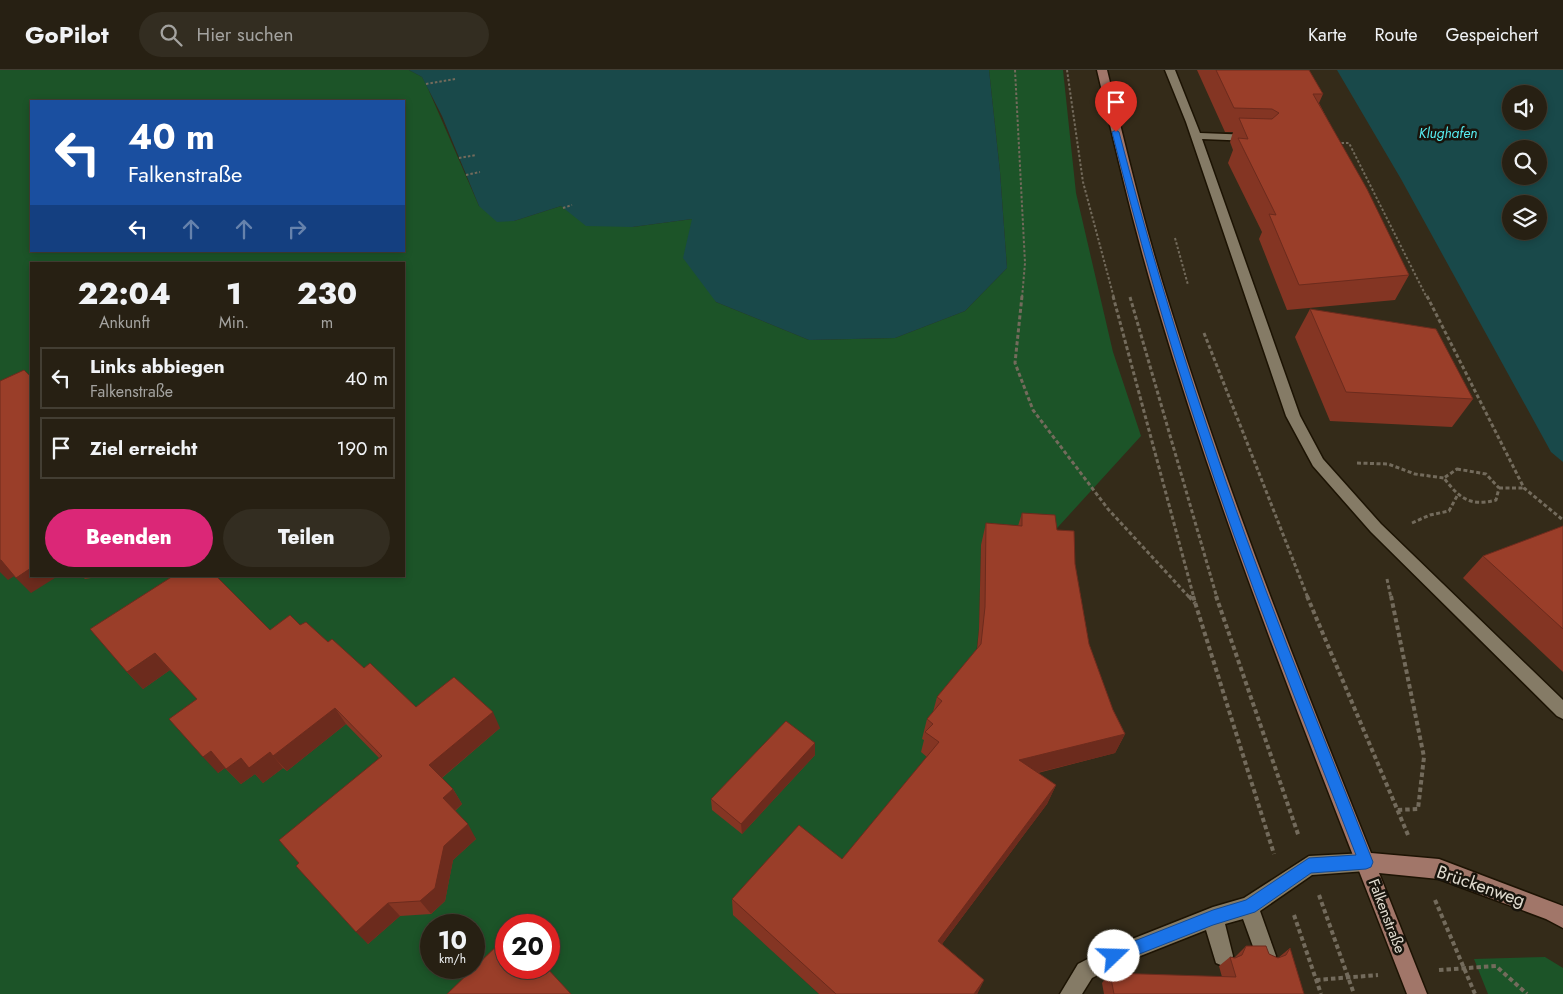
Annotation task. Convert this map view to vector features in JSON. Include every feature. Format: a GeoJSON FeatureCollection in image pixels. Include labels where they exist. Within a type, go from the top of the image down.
{"type":"FeatureCollection","features":[{"type":"Feature","properties":{"kind":"main road","name":"Falkenstraße"},"geometry":{"type":"LineString","coordinates":[[1102,70],[1143,240],[1202,427],[1253,573],[1416,994]]}},
{"type":"Feature","properties":{"kind":"main road","name":"Brückenweg"},"geometry":{"type":"LineString","coordinates":[[1366,862],[1439,869],[1552,911],[1563,918]]}},
{"type":"Feature","properties":{"kind":"lane"},"geometry":{"type":"LineString","coordinates":[[1170,70],[1196,136],[1293,416],[1318,462],[1376,528],[1563,711]]}},
{"type":"Feature","properties":{"kind":"lane"},"geometry":{"type":"LineString","coordinates":[[1196,136],[1263,138]]}},
{"type":"Feature","properties":{"kind":"lane"},"geometry":{"type":"LineString","coordinates":[[1070,994],[1085,971],[1114,956],[1213,918],[1250,906],[1309,866],[1366,862]]}},
{"type":"Feature","properties":{"kind":"lane"},"geometry":{"type":"LineString","coordinates":[[1250,906],[1266,956]]}},
{"type":"Feature","properties":{"kind":"lane"},"geometry":{"type":"LineString","coordinates":[[1213,918],[1223,956]]}},
{"type":"Feature","properties":{"kind":"path"},"geometry":{"type":"LineString","coordinates":[[1015,70],[1025,263],[1015,364],[1032,410],[1060,448],[1108,508],[1196,604]]}},
{"type":"Feature","properties":{"kind":"path"},"geometry":{"type":"LineString","coordinates":[[1068,70],[1083,182],[1196,604],[1283,882],[1321,994]]}},
{"type":"Feature","properties":{"kind":"path"},"geometry":{"type":"LineString","coordinates":[[426,84],[455,79]]}},
{"type":"Feature","properties":{"kind":"path"},"geometry":{"type":"LineString","coordinates":[[1332,142],[1349,143],[1524,488],[1563,520]]}},
{"type":"Feature","properties":{"kind":"path"},"geometry":{"type":"LineString","coordinates":[[459,158],[476,155]]}},
{"type":"Feature","properties":{"kind":"path"},"geometry":{"type":"LineString","coordinates":[[466,175],[480,172]]}},
{"type":"Feature","properties":{"kind":"path"},"geometry":{"type":"LineString","coordinates":[[563,208],[572,205]]}},
{"type":"Feature","properties":{"kind":"path"},"geometry":{"type":"LineString","coordinates":[[1172,231],[1189,288]]}},
{"type":"Feature","properties":{"kind":"path"},"geometry":{"type":"LineString","coordinates":[[1127,288],[1220,609],[1354,994]]}},
{"type":"Feature","properties":{"kind":"path"},"geometry":{"type":"LineString","coordinates":[[1200,326],[1298,572],[1475,994]]}},
{"type":"Feature","properties":{"kind":"path"},"geometry":{"type":"LineString","coordinates":[[1318,462],[1388,464],[1415,474],[1444,478],[1457,469],[1486,474],[1499,488],[1524,488]]}},
{"type":"Feature","properties":{"kind":"path"},"geometry":{"type":"LineString","coordinates":[[1444,478],[1457,496],[1482,504],[1496,500],[1499,488]]}},
{"type":"Feature","properties":{"kind":"path"},"geometry":{"type":"LineString","coordinates":[[1397,810],[1418,808],[1424,757],[1376,528],[1408,524],[1430,515],[1449,511],[1457,496]]}},
{"type":"Feature","properties":{"kind":"path"},"geometry":{"type":"LineString","coordinates":[[1465,968],[1496,966],[1528,994]]}},
{"type":"Feature","properties":{"kind":"path"},"geometry":{"type":"LineString","coordinates":[[1316,980],[1348,978]]}},
{"type":"Feature","properties":{"kind":"green space"},"geometry":{"type":"Polygon","coordinates":[[[0,70],[409,70],[422,77],[426,84],[479,206],[514,221],[561,206],[632,227],[692,219],[716,302],[809,340],[895,338],[965,311],[1007,268],[1000,172],[989,70],[1063,70],[1076,193],[1113,352],[1141,436],[1048,538],[981,545],[979,629],[973,681],[928,744],[934,762],[840,876],[734,915],[819,994],[0,994],[0,70]]]}},
{"type":"Feature","properties":{"kind":"green space"},"geometry":{"type":"Polygon","coordinates":[[[1545,957],[1563,968],[1563,994],[1488,994],[1474,959],[1545,957]]]}},
{"type":"Feature","properties":{"kind":"water"},"geometry":{"type":"Polygon","coordinates":[[[409,70],[989,70],[1000,172],[1007,268],[965,311],[895,338],[809,340],[716,302],[683,258],[692,219],[632,227],[586,226],[561,206],[514,221],[497,222],[479,206],[442,116],[422,77],[409,70]]]}},
{"type":"Feature","properties":{"kind":"water","name":"Klughafen"},"geometry":{"type":"Polygon","coordinates":[[[1337,70],[1563,70],[1563,462],[1551,452],[1401,179],[1337,70]]]}},
{"type":"Feature","properties":{"kind":"building"},"geometry":{"type":"Polygon","coordinates":[[[1216,70],[1309,70],[1323,94],[1313,94],[1367,189],[1409,275],[1299,285],[1269,214],[1276,215],[1238,138],[1248,139],[1239,118],[1272,119],[1279,113],[1272,109],[1234,108],[1216,70]]]}},
{"type":"Feature","properties":{"kind":"building"},"geometry":{"type":"Polygon","coordinates":[[[1310,309],[1436,329],[1473,399],[1346,392],[1310,309]]]}},
{"type":"Feature","properties":{"kind":"building"},"geometry":{"type":"Polygon","coordinates":[[[24,370],[30,376],[30,569],[16,578],[0,560],[0,381],[24,370]]]}},
{"type":"Feature","properties":{"kind":"building"},"geometry":{"type":"Polygon","coordinates":[[[1022,513],[1055,515],[1057,530],[1074,531],[1075,564],[1089,644],[1113,710],[1125,734],[1019,760],[1056,785],[938,941],[984,980],[974,994],[836,994],[732,899],[799,825],[842,859],[939,742],[925,732],[933,724],[927,719],[942,701],[937,697],[981,644],[985,607],[986,523],[1022,526],[1022,513]]]}},
{"type":"Feature","properties":{"kind":"building"},"geometry":{"type":"Polygon","coordinates":[[[1563,526],[1563,629],[1483,556],[1563,526]]]}},
{"type":"Feature","properties":{"kind":"building"},"geometry":{"type":"Polygon","coordinates":[[[171,577],[217,577],[270,630],[290,615],[300,625],[306,622],[328,642],[332,639],[364,668],[370,663],[416,707],[454,677],[493,712],[429,765],[453,789],[443,798],[468,824],[444,846],[435,888],[420,901],[388,903],[356,932],[296,866],[299,863],[279,840],[382,756],[335,708],[273,756],[270,752],[249,768],[241,758],[226,769],[211,751],[203,757],[169,719],[197,699],[155,653],[127,672],[90,629],[171,577]]]}},
{"type":"Feature","properties":{"kind":"building"},"geometry":{"type":"Polygon","coordinates":[[[786,721],[815,743],[741,824],[711,799],[786,721]]]}},
{"type":"Feature","properties":{"kind":"building"},"geometry":{"type":"Polygon","coordinates":[[[1246,946],[1266,946],[1269,954],[1278,958],[1286,955],[1290,948],[1304,994],[1114,994],[1110,973],[1236,977],[1230,957],[1235,958],[1242,955],[1246,946]]]}},
{"type":"Feature","properties":{"kind":"building"},"geometry":{"type":"Polygon","coordinates":[[[495,948],[495,979],[557,979],[571,994],[447,994],[463,979],[485,979],[485,957],[495,948]]]}},
{"type":"Feature","properties":{"kind":"route"},"geometry":{"type":"LineString","coordinates":[[1114,956],[1213,918],[1250,906],[1309,866],[1366,862],[1253,573],[1202,427],[1143,240],[1116,132]]}}]}
